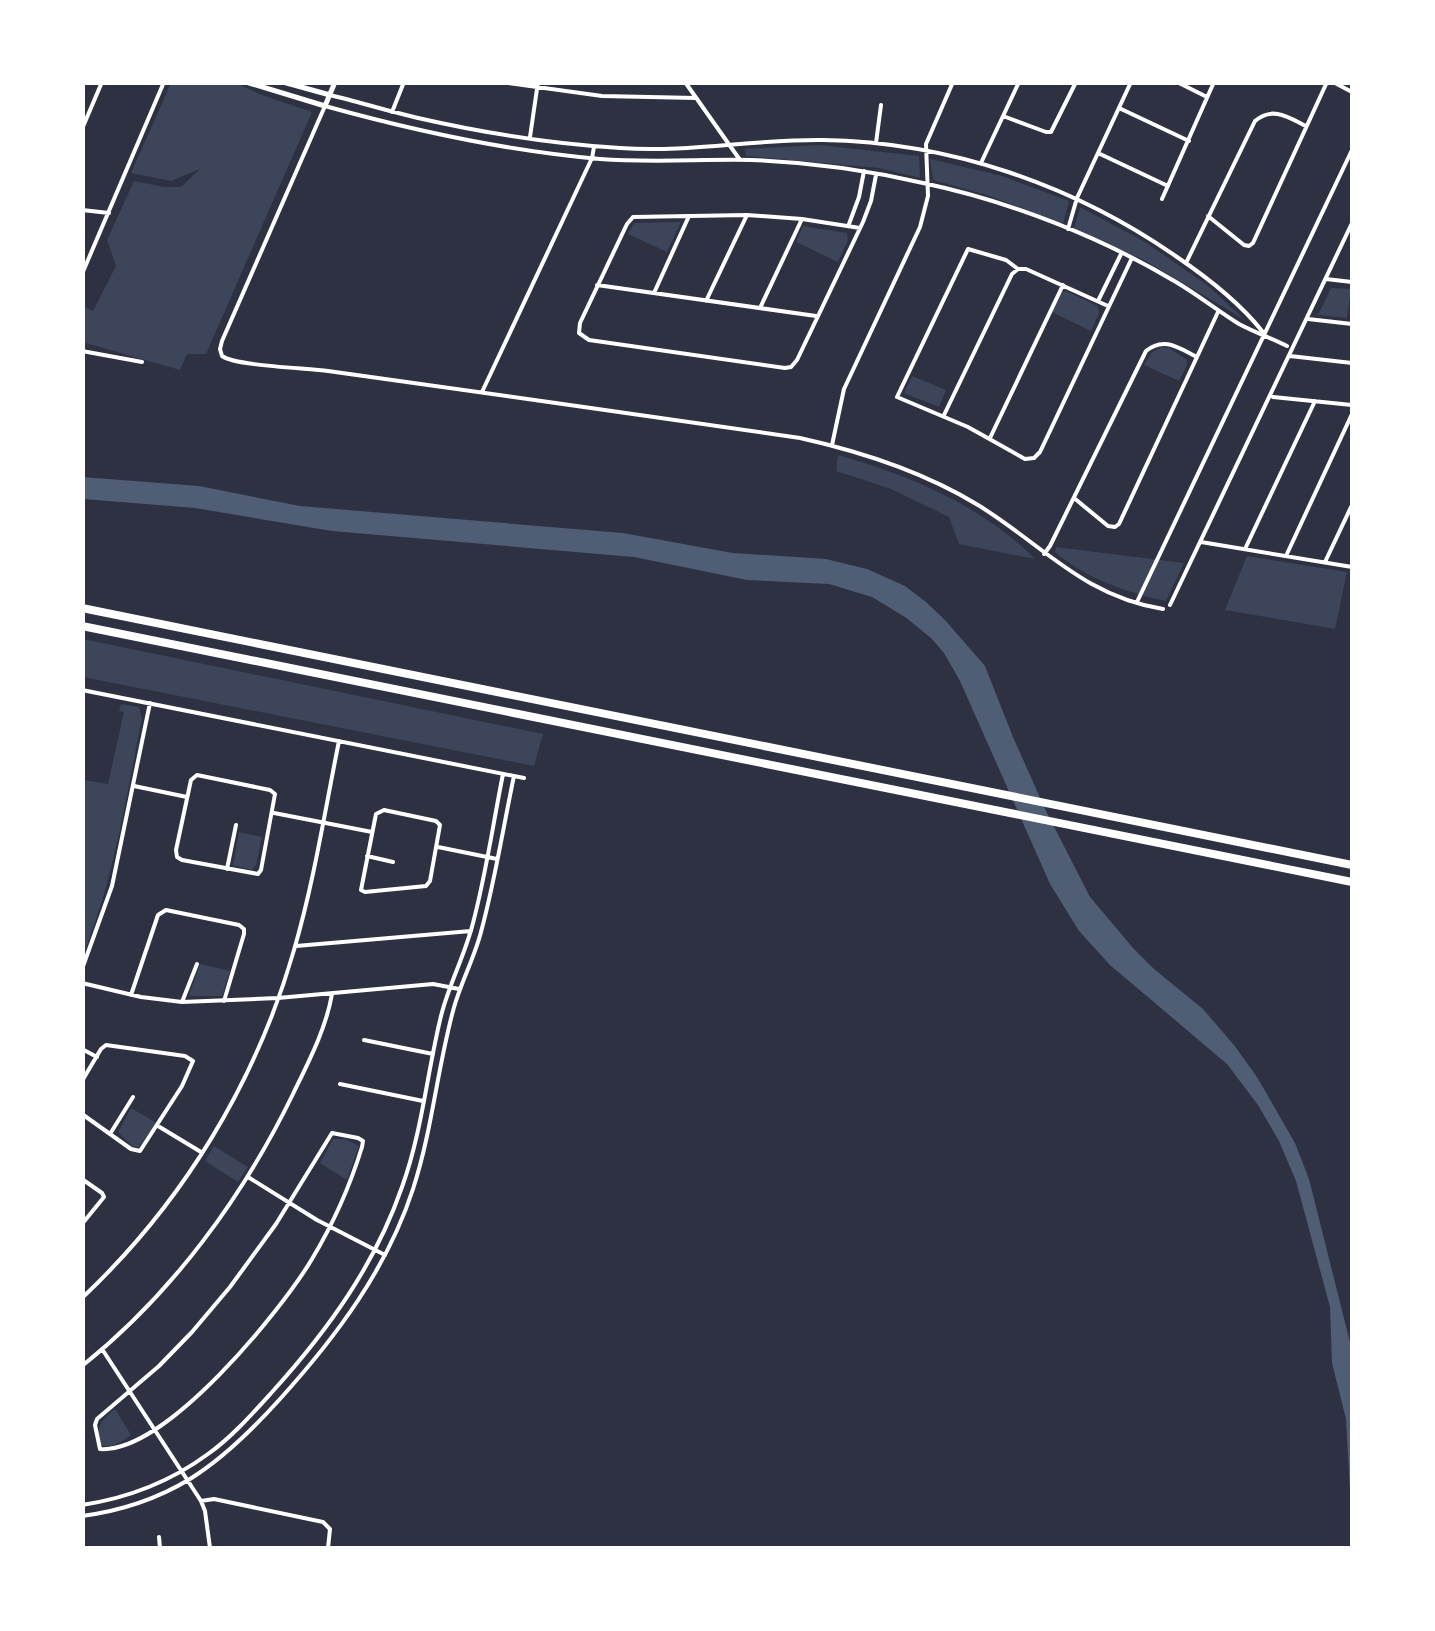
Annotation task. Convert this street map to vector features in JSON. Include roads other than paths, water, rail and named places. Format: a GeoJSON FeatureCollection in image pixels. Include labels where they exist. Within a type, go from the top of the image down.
{"type":"FeatureCollection","features":[{"type":"Feature","properties":{"kind":"highway"},"geometry":{"type":"LineString","coordinates":[[82,608],[1352,865]]}},
{"type":"Feature","properties":{"kind":"highway"},"geometry":{"type":"LineString","coordinates":[[82,626],[1352,882]]}},
{"type":"Feature","properties":{"kind":"street"},"geometry":{"type":"LineString","coordinates":[[82,128],[102,82]]}},
{"type":"Feature","properties":{"kind":"street"},"geometry":{"type":"LineString","coordinates":[[82,274],[164,82]]}},
{"type":"Feature","properties":{"kind":"street"},"geometry":{"type":"LineString","coordinates":[[246,82],[325,106],[464,139],[592,158],[789,162],[928,184],[994,202],[1068,229],[1175,281],[1245,327],[1287,346]]}},
{"type":"Feature","properties":{"kind":"street"},"geometry":{"type":"LineString","coordinates":[[284,82],[476,130],[594,146],[652,149],[804,140],[876,143],[981,163],[1033,180],[1127,224],[1186,263],[1233,301],[1264,335]]}},
{"type":"Feature","properties":{"kind":"street"},"geometry":{"type":"LineString","coordinates":[[335,82],[222,341],[222,356],[234,362],[303,367],[832,445],[873,457],[942,486],[1003,522],[1087,583],[1136,603],[1163,609]]}},
{"type":"Feature","properties":{"kind":"street"},"geometry":{"type":"LineString","coordinates":[[392,112],[404,82]]}},
{"type":"Feature","properties":{"kind":"street"},"geometry":{"type":"LineString","coordinates":[[501,82],[624,98],[696,98]]}},
{"type":"Feature","properties":{"kind":"street"},"geometry":{"type":"LineString","coordinates":[[685,82],[740,160]]}},
{"type":"Feature","properties":{"kind":"street"},"geometry":{"type":"LineString","coordinates":[[832,445],[844,389],[920,227],[927,203],[927,141],[954,82]]}},
{"type":"Feature","properties":{"kind":"street"},"geometry":{"type":"LineString","coordinates":[[981,163],[1019,82]]}},
{"type":"Feature","properties":{"kind":"street"},"geometry":{"type":"LineString","coordinates":[[1003,116],[1050,132],[1076,82]]}},
{"type":"Feature","properties":{"kind":"street"},"geometry":{"type":"LineString","coordinates":[[1068,229],[1076,198],[1131,82]]}},
{"type":"Feature","properties":{"kind":"street"},"geometry":{"type":"LineString","coordinates":[[1177,82],[1207,96]]}},
{"type":"Feature","properties":{"kind":"street"},"geometry":{"type":"LineString","coordinates":[[1162,200],[1214,82]]}},
{"type":"Feature","properties":{"kind":"street"},"geometry":{"type":"LineString","coordinates":[[1208,216],[1244,244],[1252,245],[1330,82],[1352,92]]}},
{"type":"Feature","properties":{"kind":"street"},"geometry":{"type":"LineString","coordinates":[[530,138],[537,85]]}},
{"type":"Feature","properties":{"kind":"street"},"geometry":{"type":"LineString","coordinates":[[876,143],[881,104]]}},
{"type":"Feature","properties":{"kind":"street"},"geometry":{"type":"LineString","coordinates":[[1119,108],[1189,142]]}},
{"type":"Feature","properties":{"kind":"street"},"geometry":{"type":"LineString","coordinates":[[1186,263],[1257,118],[1274,112],[1306,126]]}},
{"type":"Feature","properties":{"kind":"street"},"geometry":{"type":"LineString","coordinates":[[482,392],[592,158],[594,146]]}},
{"type":"Feature","properties":{"kind":"street"},"geometry":{"type":"LineString","coordinates":[[1136,603],[1352,150]]}},
{"type":"Feature","properties":{"kind":"street"},"geometry":{"type":"LineString","coordinates":[[1098,153],[1168,186]]}},
{"type":"Feature","properties":{"kind":"street"},"geometry":{"type":"LineString","coordinates":[[849,224],[860,197],[864,171]]}},
{"type":"Feature","properties":{"kind":"street"},"geometry":{"type":"LineString","coordinates":[[860,228],[746,216],[631,218],[580,323],[580,333],[589,340],[785,368],[796,363],[860,228],[869,208],[876,173]]}},
{"type":"Feature","properties":{"kind":"street"},"geometry":{"type":"LineString","coordinates":[[82,210],[110,213]]}},
{"type":"Feature","properties":{"kind":"street"},"geometry":{"type":"LineString","coordinates":[[654,293],[690,215]]}},
{"type":"Feature","properties":{"kind":"street"},"geometry":{"type":"LineString","coordinates":[[706,301],[746,216]]}},
{"type":"Feature","properties":{"kind":"street"},"geometry":{"type":"LineString","coordinates":[[760,308],[802,219]]}},
{"type":"Feature","properties":{"kind":"street"},"geometry":{"type":"LineString","coordinates":[[1170,605],[1352,223]]}},
{"type":"Feature","properties":{"kind":"street"},"geometry":{"type":"LineString","coordinates":[[1345,239],[1352,240]]}},
{"type":"Feature","properties":{"kind":"street"},"geometry":{"type":"LineString","coordinates":[[1108,306],[1006,260],[968,249],[897,397],[990,438],[1024,459],[1032,459],[1038,454],[1132,259]]}},
{"type":"Feature","properties":{"kind":"street"},"geometry":{"type":"LineString","coordinates":[[1098,301],[1121,254]]}},
{"type":"Feature","properties":{"kind":"street"},"geometry":{"type":"LineString","coordinates":[[944,416],[1018,268]]}},
{"type":"Feature","properties":{"kind":"street"},"geometry":{"type":"LineString","coordinates":[[1326,280],[1352,282]]}},
{"type":"Feature","properties":{"kind":"street"},"geometry":{"type":"LineString","coordinates":[[990,438],[1063,284]]}},
{"type":"Feature","properties":{"kind":"street"},"geometry":{"type":"LineString","coordinates":[[598,286],[818,316]]}},
{"type":"Feature","properties":{"kind":"street"},"geometry":{"type":"LineString","coordinates":[[1074,498],[1108,526],[1119,524],[1218,310]]}},
{"type":"Feature","properties":{"kind":"street"},"geometry":{"type":"LineString","coordinates":[[1308,319],[1352,324]]}},
{"type":"Feature","properties":{"kind":"street"},"geometry":{"type":"LineString","coordinates":[[1044,554],[1146,350],[1166,343],[1196,357]]}},
{"type":"Feature","properties":{"kind":"street"},"geometry":{"type":"LineString","coordinates":[[82,352],[142,362]]}},
{"type":"Feature","properties":{"kind":"street"},"geometry":{"type":"LineString","coordinates":[[1290,356],[1352,363]]}},
{"type":"Feature","properties":{"kind":"street"},"geometry":{"type":"LineString","coordinates":[[1270,397],[1352,405]]}},
{"type":"Feature","properties":{"kind":"street"},"geometry":{"type":"LineString","coordinates":[[1245,549],[1315,402]]}},
{"type":"Feature","properties":{"kind":"street"},"geometry":{"type":"LineString","coordinates":[[1286,556],[1352,414]]}},
{"type":"Feature","properties":{"kind":"street"},"geometry":{"type":"LineString","coordinates":[[1325,562],[1352,505]]}},
{"type":"Feature","properties":{"kind":"street"},"geometry":{"type":"LineString","coordinates":[[1201,542],[1352,566]]}},
{"type":"Feature","properties":{"kind":"street"},"geometry":{"type":"LineString","coordinates":[[82,690],[524,778]]}},
{"type":"Feature","properties":{"kind":"street"},"geometry":{"type":"LineString","coordinates":[[82,969],[109,898],[150,703]]}},
{"type":"Feature","properties":{"kind":"street"},"geometry":{"type":"LineString","coordinates":[[82,1298],[143,1234],[202,1153],[239,1088],[278,998],[295,946],[340,741]]}},
{"type":"Feature","properties":{"kind":"street"},"geometry":{"type":"LineString","coordinates":[[82,1505],[138,1492],[180,1472],[222,1443],[282,1381],[339,1310],[375,1250],[405,1178],[450,986],[471,931],[503,774]]}},
{"type":"Feature","properties":{"kind":"street"},"geometry":{"type":"LineString","coordinates":[[198,775],[272,791],[276,798],[272,812],[260,873],[177,857],[191,779],[198,775]]}},
{"type":"Feature","properties":{"kind":"street"},"geometry":{"type":"LineString","coordinates":[[82,1516],[139,1503],[188,1480],[230,1450],[289,1389],[351,1311],[385,1255],[419,1168],[452,1017],[480,936],[514,776]]}},
{"type":"Feature","properties":{"kind":"street"},"geometry":{"type":"LineString","coordinates":[[134,786],[187,797]]}},
{"type":"Feature","properties":{"kind":"street"},"geometry":{"type":"LineString","coordinates":[[380,810],[436,821],[441,828],[437,846],[429,883],[424,886],[363,892],[360,888],[380,810]]}},
{"type":"Feature","properties":{"kind":"street"},"geometry":{"type":"LineString","coordinates":[[272,812],[372,832]]}},
{"type":"Feature","properties":{"kind":"street"},"geometry":{"type":"LineString","coordinates":[[227,869],[236,825]]}},
{"type":"Feature","properties":{"kind":"street"},"geometry":{"type":"LineString","coordinates":[[437,846],[497,859]]}},
{"type":"Feature","properties":{"kind":"street"},"geometry":{"type":"LineString","coordinates":[[367,856],[393,862]]}},
{"type":"Feature","properties":{"kind":"street"},"geometry":{"type":"LineString","coordinates":[[131,994],[158,916],[166,910],[244,928],[224,1001]]}},
{"type":"Feature","properties":{"kind":"street"},"geometry":{"type":"LineString","coordinates":[[295,946],[471,931]]}},
{"type":"Feature","properties":{"kind":"street"},"geometry":{"type":"LineString","coordinates":[[182,1002],[197,964]]}},
{"type":"Feature","properties":{"kind":"street"},"geometry":{"type":"LineString","coordinates":[[82,984],[182,1002],[433,984],[460,989]]}},
{"type":"Feature","properties":{"kind":"street"},"geometry":{"type":"LineString","coordinates":[[82,1366],[140,1314],[186,1261],[248,1177],[305,1070],[332,994]]}},
{"type":"Feature","properties":{"kind":"street"},"geometry":{"type":"LineString","coordinates":[[364,1040],[433,1054]]}},
{"type":"Feature","properties":{"kind":"street"},"geometry":{"type":"LineString","coordinates":[[82,1080],[104,1046],[110,1044],[193,1060],[158,1126],[138,1152],[82,1114]]}},
{"type":"Feature","properties":{"kind":"street"},"geometry":{"type":"LineString","coordinates":[[82,1048],[97,1057]]}},
{"type":"Feature","properties":{"kind":"street"},"geometry":{"type":"LineString","coordinates":[[340,1084],[423,1102]]}},
{"type":"Feature","properties":{"kind":"street"},"geometry":{"type":"LineString","coordinates":[[110,1134],[133,1098]]}},
{"type":"Feature","properties":{"kind":"street"},"geometry":{"type":"LineString","coordinates":[[158,1126],[202,1153]]}},
{"type":"Feature","properties":{"kind":"street"},"geometry":{"type":"LineString","coordinates":[[330,1134],[363,1142],[329,1227],[304,1273],[255,1336],[194,1400],[155,1429],[128,1443],[102,1450],[97,1441],[96,1421],[181,1344],[217,1304],[290,1203],[330,1134]]}},
{"type":"Feature","properties":{"kind":"street"},"geometry":{"type":"LineString","coordinates":[[248,1177],[329,1227],[385,1255]]}},
{"type":"Feature","properties":{"kind":"street"},"geometry":{"type":"LineString","coordinates":[[82,1179],[104,1196],[82,1224]]}},
{"type":"Feature","properties":{"kind":"street"},"geometry":{"type":"LineString","coordinates":[[102,1349],[201,1501],[206,1511],[210,1548]]}},
{"type":"Feature","properties":{"kind":"street"},"geometry":{"type":"LineString","coordinates":[[201,1501],[214,1499],[323,1522],[329,1526],[328,1548]]}},
{"type":"Feature","properties":{"kind":"street"},"geometry":{"type":"LineString","coordinates":[[159,1537],[160,1548]]}}]}
